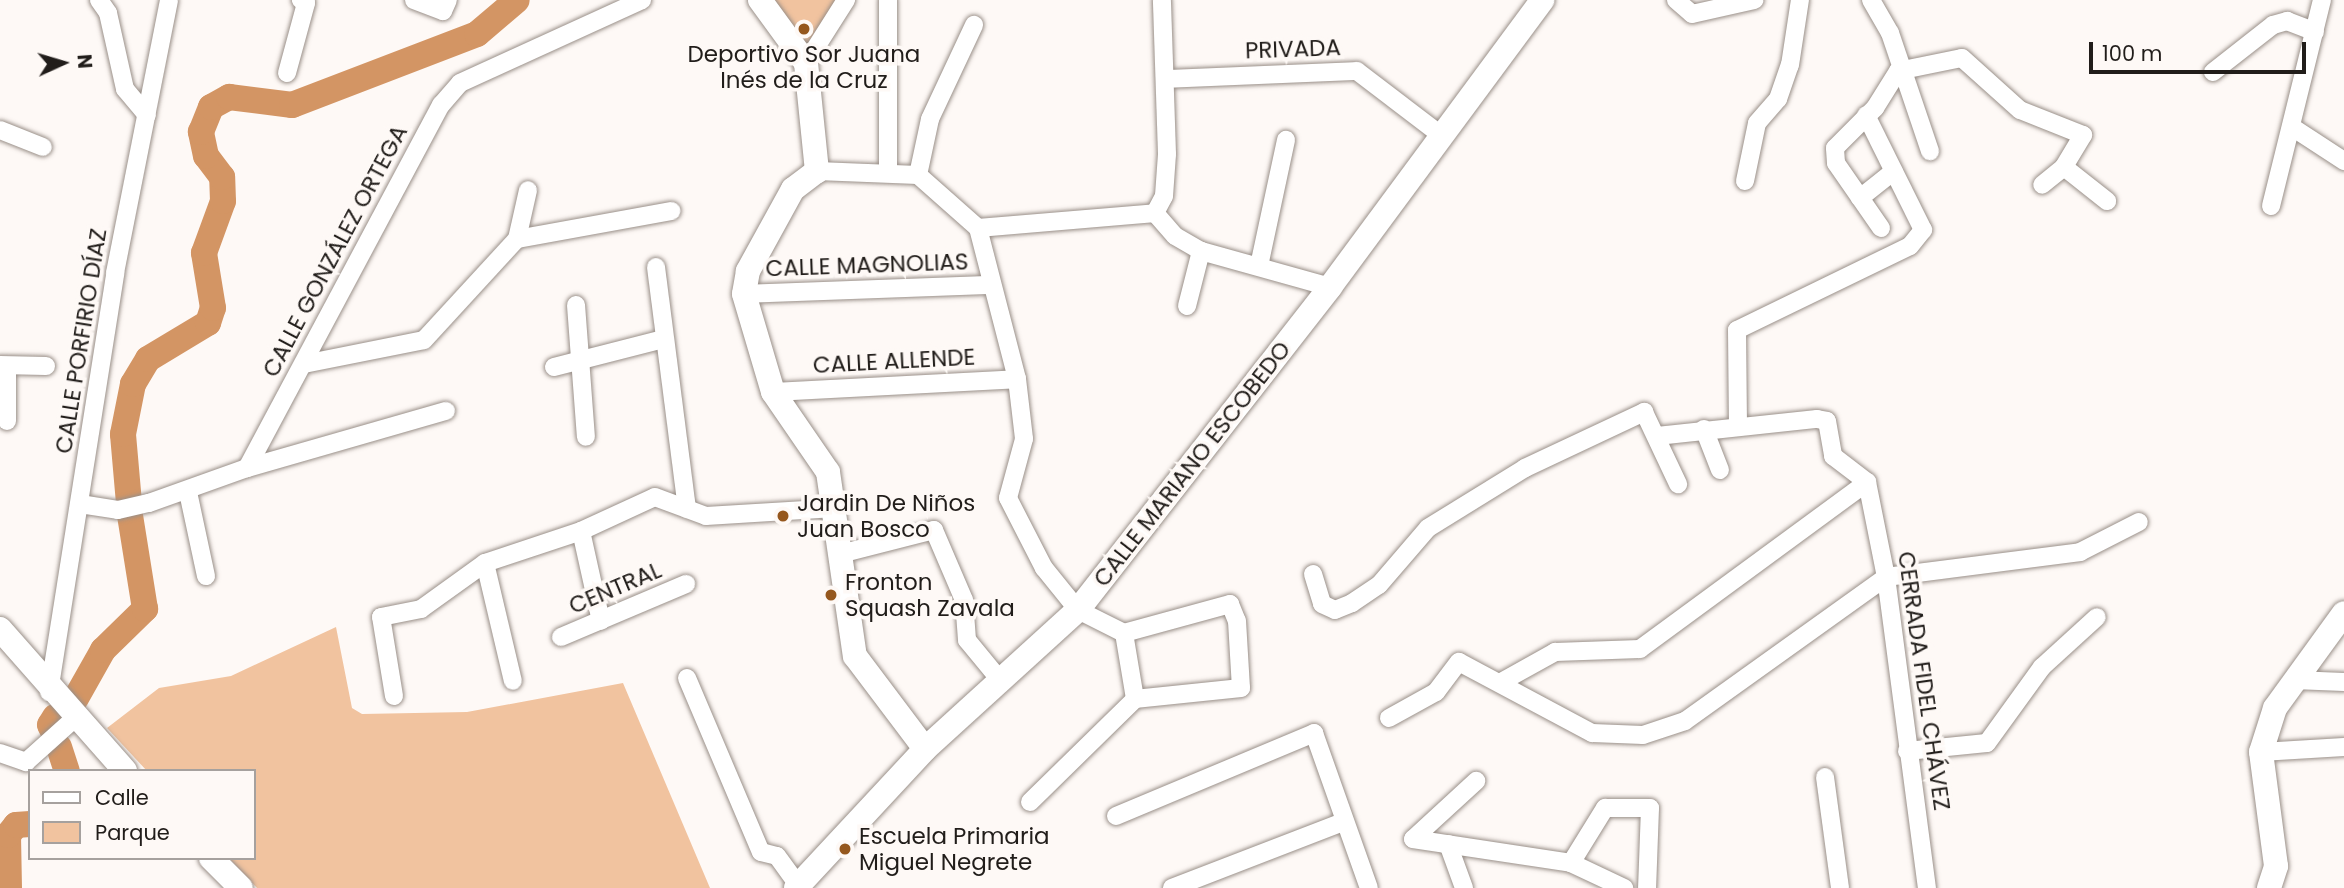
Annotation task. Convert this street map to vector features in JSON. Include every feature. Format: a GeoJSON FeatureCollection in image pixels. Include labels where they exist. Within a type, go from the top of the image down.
{"type":"FeatureCollection","features":[{"type":"Feature","properties":{"kind":"street"},"geometry":{"type":"LineString","coordinates":[[99,0],[108,13],[125,89],[147,115]]}},
{"type":"Feature","properties":{"kind":"street","name":"CALLE PORFIRIO DÍAZ"},"geometry":{"type":"LineString","coordinates":[[50,692],[80,504],[169,0]]}},
{"type":"Feature","properties":{"kind":"street"},"geometry":{"type":"LineString","coordinates":[[288,73],[306,3],[300,0]]}},
{"type":"Feature","properties":{"kind":"street"},"geometry":{"type":"LineString","coordinates":[[414,0],[443,11],[448,0]]}},
{"type":"Feature","properties":{"kind":"street","name":"CALLE GONZÁLEZ ORTEGA"},"geometry":{"type":"LineString","coordinates":[[247,468],[413,155],[460,83],[642,0]]}},
{"type":"Feature","properties":{"kind":"street"},"geometry":{"type":"LineString","coordinates":[[760,0],[806,64],[817,171]]}},
{"type":"Feature","properties":{"kind":"street"},"geometry":{"type":"LineString","coordinates":[[806,64],[846,0]]}},
{"type":"Feature","properties":{"kind":"street"},"geometry":{"type":"LineString","coordinates":[[888,0],[888,169]]}},
{"type":"Feature","properties":{"kind":"street"},"geometry":{"type":"LineString","coordinates":[[1155,213],[1164,196],[1166,79],[1162,0]]}},
{"type":"Feature","properties":{"kind":"street","name":"CALLE MARIANO ESCOBEDO"},"geometry":{"type":"LineString","coordinates":[[797,886],[925,749],[1078,610],[1330,287],[1542,0]]}},
{"type":"Feature","properties":{"kind":"street"},"geometry":{"type":"LineString","coordinates":[[1677,1],[1692,14],[1713,14],[1754,0]]}},
{"type":"Feature","properties":{"kind":"street"},"geometry":{"type":"LineString","coordinates":[[1745,181],[1757,123],[1778,99],[1790,65],[1800,0]]}},
{"type":"Feature","properties":{"kind":"street"},"geometry":{"type":"LineString","coordinates":[[1871,0],[1890,33],[1898,71],[1930,151]]}},
{"type":"Feature","properties":{"kind":"street"},"geometry":{"type":"LineString","coordinates":[[2271,206],[2295,129],[2322,0]]}},
{"type":"Feature","properties":{"kind":"street"},"geometry":{"type":"LineString","coordinates":[[2213,72],[2273,25],[2287,21],[2315,32]]}},
{"type":"Feature","properties":{"kind":"street"},"geometry":{"type":"LineString","coordinates":[[918,175],[930,119],[974,24]]}},
{"type":"Feature","properties":{"kind":"street"},"geometry":{"type":"LineString","coordinates":[[1881,228],[1836,163],[1835,148],[1866,115],[1898,71],[1962,58],[2020,110],[2082,135],[2064,167],[2042,185]]}},
{"type":"Feature","properties":{"kind":"street","name":"PRIVADA"},"geometry":{"type":"LineString","coordinates":[[1166,79],[1357,71],[1442,136]]}},
{"type":"Feature","properties":{"kind":"street"},"geometry":{"type":"LineString","coordinates":[[1738,426],[1737,330],[1910,246],[1923,230],[1866,115]]}},
{"type":"Feature","properties":{"kind":"street"},"geometry":{"type":"LineString","coordinates":[[2295,129],[2344,161]]}},
{"type":"Feature","properties":{"kind":"street"},"geometry":{"type":"LineString","coordinates":[[0,130],[43,147]]}},
{"type":"Feature","properties":{"kind":"street"},"geometry":{"type":"LineString","coordinates":[[1259,266],[1286,140]]}},
{"type":"Feature","properties":{"kind":"street"},"geometry":{"type":"LineString","coordinates":[[2064,167],[2107,201]]}},
{"type":"Feature","properties":{"kind":"street"},"geometry":{"type":"LineString","coordinates":[[925,749],[855,656],[828,472],[811,439],[773,392],[744,294],[748,271],[793,189],[817,171],[888,169],[918,175],[978,229],[1017,379],[1024,439],[1008,498],[1044,568],[1078,610],[1124,633],[1230,604],[1244,670],[1241,688],[1135,699],[1030,802]]}},
{"type":"Feature","properties":{"kind":"street"},"geometry":{"type":"LineString","coordinates":[[1860,198],[1894,171]]}},
{"type":"Feature","properties":{"kind":"street"},"geometry":{"type":"LineString","coordinates":[[304,364],[424,340],[517,239],[528,190]]}},
{"type":"Feature","properties":{"kind":"street"},"geometry":{"type":"LineString","coordinates":[[517,239],[671,211]]}},
{"type":"Feature","properties":{"kind":"street"},"geometry":{"type":"LineString","coordinates":[[978,229],[1155,213]]}},
{"type":"Feature","properties":{"kind":"street"},"geometry":{"type":"LineString","coordinates":[[1155,213],[1175,236],[1201,251],[1330,287]]}},
{"type":"Feature","properties":{"kind":"street"},"geometry":{"type":"LineString","coordinates":[[1187,306],[1201,251]]}},
{"type":"Feature","properties":{"kind":"street"},"geometry":{"type":"LineString","coordinates":[[656,267],[687,509]]}},
{"type":"Feature","properties":{"kind":"street","name":"CALLE MAGNOLIAS"},"geometry":{"type":"LineString","coordinates":[[744,294],[992,285]]}},
{"type":"Feature","properties":{"kind":"street"},"geometry":{"type":"LineString","coordinates":[[576,305],[584,357],[586,437]]}},
{"type":"Feature","properties":{"kind":"street"},"geometry":{"type":"LineString","coordinates":[[554,367],[664,338]]}},
{"type":"Feature","properties":{"kind":"street"},"geometry":{"type":"LineString","coordinates":[[7,421],[3,365],[46,366]]}},
{"type":"Feature","properties":{"kind":"street","name":"CALLE ALLENDE"},"geometry":{"type":"LineString","coordinates":[[773,392],[1017,379]]}},
{"type":"Feature","properties":{"kind":"street"},"geometry":{"type":"LineString","coordinates":[[80,504],[118,510],[188,492],[247,468],[446,411]]}},
{"type":"Feature","properties":{"kind":"street"},"geometry":{"type":"LineString","coordinates":[[1313,574],[1322,604],[1335,610],[1379,585],[1428,528],[1525,468],[1644,412],[1678,484]]}},
{"type":"Feature","properties":{"kind":"street"},"geometry":{"type":"LineString","coordinates":[[1503,681],[1555,652],[1640,649],[1867,482],[1833,456],[1827,421],[1738,426],[1657,436]]}},
{"type":"Feature","properties":{"kind":"street"},"geometry":{"type":"LineString","coordinates":[[1704,429],[1720,470]]}},
{"type":"Feature","properties":{"kind":"street","name":"CERRADA FIDEL CHÁVEZ"},"geometry":{"type":"LineString","coordinates":[[1867,482],[1886,577],[1927,888]]}},
{"type":"Feature","properties":{"kind":"street"},"geometry":{"type":"LineString","coordinates":[[188,492],[206,576]]}},
{"type":"Feature","properties":{"kind":"street"},"geometry":{"type":"LineString","coordinates":[[394,696],[381,617],[443,597],[485,563],[581,531],[655,497],[706,516],[835,508]]}},
{"type":"Feature","properties":{"kind":"street"},"geometry":{"type":"LineString","coordinates":[[1390,718],[1436,692],[1459,662],[1503,681],[1592,733],[1643,735],[1685,721],[1886,577],[2080,552],[2139,522]]}},
{"type":"Feature","properties":{"kind":"street"},"geometry":{"type":"LineString","coordinates":[[840,554],[934,530],[964,600],[967,640],[1000,680]]}},
{"type":"Feature","properties":{"kind":"street"},"geometry":{"type":"LineString","coordinates":[[581,531],[601,621]]}},
{"type":"Feature","properties":{"kind":"street"},"geometry":{"type":"LineString","coordinates":[[485,563],[513,681]]}},
{"type":"Feature","properties":{"kind":"street","name":"CENTRAL"},"geometry":{"type":"LineString","coordinates":[[561,637],[687,584]]}},
{"type":"Feature","properties":{"kind":"street"},"geometry":{"type":"LineString","coordinates":[[2274,886],[2260,752],[2275,708],[2344,614]]}},
{"type":"Feature","properties":{"kind":"street"},"geometry":{"type":"LineString","coordinates":[[1907,751],[1987,743],[2042,667],[2098,617]]}},
{"type":"Feature","properties":{"kind":"street"},"geometry":{"type":"LineString","coordinates":[[0,629],[50,692],[123,769]]}},
{"type":"Feature","properties":{"kind":"street"},"geometry":{"type":"LineString","coordinates":[[1124,633],[1135,699]]}},
{"type":"Feature","properties":{"kind":"street"},"geometry":{"type":"LineString","coordinates":[[687,678],[761,852],[777,856],[797,886]]}},
{"type":"Feature","properties":{"kind":"street"},"geometry":{"type":"LineString","coordinates":[[2294,680],[2344,682]]}},
{"type":"Feature","properties":{"kind":"street"},"geometry":{"type":"LineString","coordinates":[[0,753],[26,762],[74,719]]}},
{"type":"Feature","properties":{"kind":"street"},"geometry":{"type":"LineString","coordinates":[[1116,816],[1175,788],[1314,733],[1343,822],[1369,888]]}},
{"type":"Feature","properties":{"kind":"street"},"geometry":{"type":"LineString","coordinates":[[2260,752],[2344,747]]}},
{"type":"Feature","properties":{"kind":"street"},"geometry":{"type":"LineString","coordinates":[[1825,777],[1840,888]]}},
{"type":"Feature","properties":{"kind":"street"},"geometry":{"type":"LineString","coordinates":[[1476,781],[1413,839],[1571,863],[1624,888]]}},
{"type":"Feature","properties":{"kind":"street"},"geometry":{"type":"LineString","coordinates":[[1571,863],[1605,808],[1650,808],[1647,888]]}},
{"type":"Feature","properties":{"kind":"street"},"geometry":{"type":"LineString","coordinates":[[1172,888],[1343,822]]}},
{"type":"Feature","properties":{"kind":"street"},"geometry":{"type":"LineString","coordinates":[[1448,844],[1464,888]]}},
{"type":"Feature","properties":{"kind":"street"},"geometry":{"type":"LineString","coordinates":[[213,860],[241,888]]}},
{"type":"Feature","properties":{"kind":"green space","name":"Deportivo Sor Juana Inés de la Cruz"},"geometry":{"type":"Polygon","coordinates":[[[766,0],[841,0],[805,58],[766,0]]]}},
{"type":"Feature","properties":{"kind":"green space"},"geometry":{"type":"Polygon","coordinates":[[[336,627],[352,708],[362,714],[467,712],[623,683],[710,888],[257,888],[231,860],[256,860],[256,769],[145,769],[107,728],[159,688],[231,676],[336,627]]]}},
{"type":"Feature","properties":{"kind":"waterway"},"geometry":{"type":"LineString","coordinates":[[129,503],[123,434],[133,384],[148,359],[208,323],[213,308],[204,253],[223,201],[222,177],[206,156],[201,132],[211,107],[229,97],[292,105],[477,34],[517,0]]}},
{"type":"Feature","properties":{"kind":"waterway"},"geometry":{"type":"LineString","coordinates":[[76,698],[103,650],[145,609],[130,515]]}},
{"type":"Feature","properties":{"kind":"waterway"},"geometry":{"type":"LineString","coordinates":[[55,717],[50,725],[55,735]]}},
{"type":"Feature","properties":{"kind":"waterway"},"geometry":{"type":"LineString","coordinates":[[59,747],[66,769]]}},
{"type":"Feature","properties":{"kind":"waterway"},"geometry":{"type":"LineString","coordinates":[[9,888],[8,835],[16,825],[28,824]]}},
{"type":"Feature","properties":{"kind":"place","name":"Deportivo Sor Juana Inés de la Cruz"},"geometry":{"type":"Point","coordinates":[804,29]}},
{"type":"Feature","properties":{"kind":"place","name":"Jardin De Niños Juan Bosco"},"geometry":{"type":"Point","coordinates":[783,516]}},
{"type":"Feature","properties":{"kind":"place","name":"Fronton Squash Zavala"},"geometry":{"type":"Point","coordinates":[831,595]}},
{"type":"Feature","properties":{"kind":"place","name":"Escuela Primaria Miguel Negrete"},"geometry":{"type":"Point","coordinates":[845,849]}}]}
